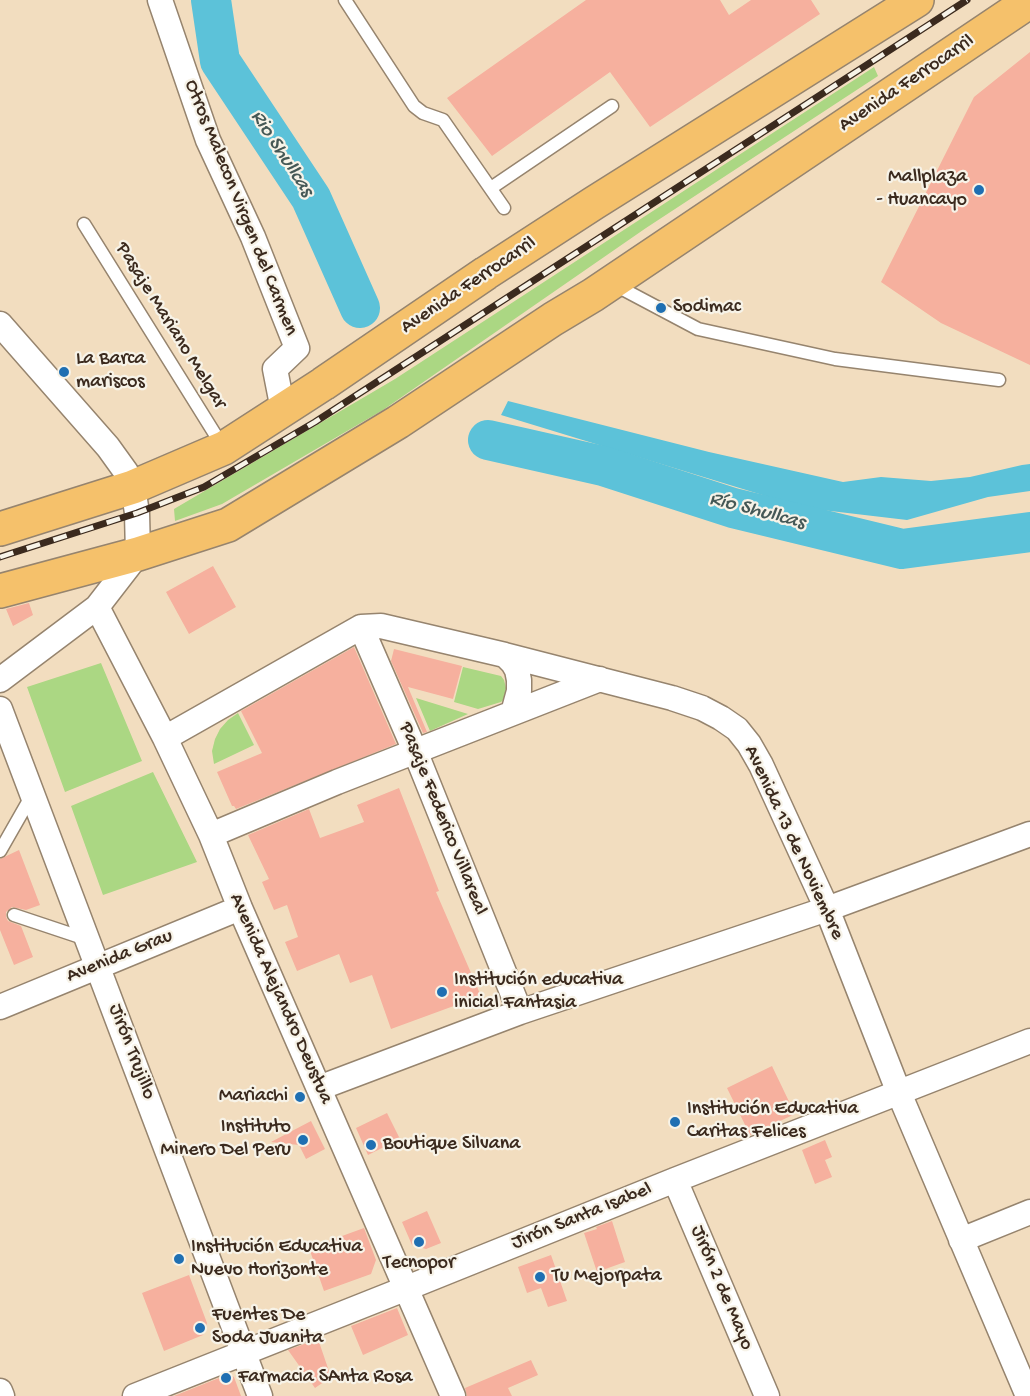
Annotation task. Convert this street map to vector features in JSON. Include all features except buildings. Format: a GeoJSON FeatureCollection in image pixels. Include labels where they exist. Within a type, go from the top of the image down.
{"type":"FeatureCollection","features":[{"type":"Feature","properties":{"kind":"main road","name":"Avenida Ferrocarril"},"geometry":{"type":"LineString","coordinates":[[0,529],[133,487],[224,448],[594,203],[917,0]]}},
{"type":"Feature","properties":{"kind":"main road","name":"Avenida Ferrocarril"},"geometry":{"type":"LineString","coordinates":[[0,591],[138,554],[228,525],[398,422],[602,289],[1030,1]]}},
{"type":"Feature","properties":{"kind":"street","name":"Otros Malecon Virgen del Carmen"},"geometry":{"type":"LineString","coordinates":[[160,0],[208,140],[253,237],[297,348],[275,369],[283,410]]}},
{"type":"Feature","properties":{"kind":"street"},"geometry":{"type":"LineString","coordinates":[[0,324],[108,447],[126,472],[133,487],[137,513],[138,554],[97,607],[0,680]]}},
{"type":"Feature","properties":{"kind":"street","name":"Avenida Alejandro Deustua"},"geometry":{"type":"LineString","coordinates":[[97,607],[165,738],[211,835],[240,908],[453,1396]]}},
{"type":"Feature","properties":{"kind":"street","name":"Avenida 13 de Noviembre"},"geometry":{"type":"LineString","coordinates":[[362,627],[381,626],[672,698],[702,708],[737,729],[761,765],[827,909],[899,1093],[1028,1396]]}},
{"type":"Feature","properties":{"kind":"street"},"geometry":{"type":"LineString","coordinates":[[165,738],[362,627]]}},
{"type":"Feature","properties":{"kind":"street","name":"Pasaje Federico Villareal"},"geometry":{"type":"LineString","coordinates":[[362,627],[520,1012]]}},
{"type":"Feature","properties":{"kind":"street"},"geometry":{"type":"LineString","coordinates":[[505,655],[517,670],[519,680],[519,691],[513,713]]}},
{"type":"Feature","properties":{"kind":"street"},"geometry":{"type":"LineString","coordinates":[[211,835],[337,782],[600,679]]}},
{"type":"Feature","properties":{"kind":"street","name":"Jirón Trujillo"},"geometry":{"type":"LineString","coordinates":[[3,723],[98,966],[260,1396]]}},
{"type":"Feature","properties":{"kind":"street"},"geometry":{"type":"LineString","coordinates":[[319,1088],[520,1012],[827,909],[1030,834]]}},
{"type":"Feature","properties":{"kind":"street","name":"Avenida Grau"},"geometry":{"type":"LineString","coordinates":[[0,1007],[240,908]]}},
{"type":"Feature","properties":{"kind":"street","name":"Jirón Santa Isabel"},"geometry":{"type":"LineString","coordinates":[[135,1396],[1030,1041]]}},
{"type":"Feature","properties":{"kind":"street","name":"Jirón 2 de Mayo"},"geometry":{"type":"LineString","coordinates":[[675,1180],[767,1396]]}},
{"type":"Feature","properties":{"kind":"street"},"geometry":{"type":"LineString","coordinates":[[961,1240],[1030,1212]]}},
{"type":"Feature","properties":{"kind":"street"},"geometry":{"type":"LineString","coordinates":[[0,1391],[2,1396]]}},
{"type":"Feature","properties":{"kind":"lane"},"geometry":{"type":"LineString","coordinates":[[345,0],[414,106],[423,113],[442,120],[504,208]]}},
{"type":"Feature","properties":{"kind":"lane"},"geometry":{"type":"LineString","coordinates":[[491,188],[612,106]]}},
{"type":"Feature","properties":{"kind":"lane","name":"Pasaje Mariano Melgar"},"geometry":{"type":"LineString","coordinates":[[84,224],[224,448]]}},
{"type":"Feature","properties":{"kind":"lane"},"geometry":{"type":"LineString","coordinates":[[602,289],[698,329],[835,359],[999,380]]}},
{"type":"Feature","properties":{"kind":"lane"},"geometry":{"type":"LineString","coordinates":[[0,851],[32,794]]}},
{"type":"Feature","properties":{"kind":"lane"},"geometry":{"type":"LineString","coordinates":[[14,915],[87,939]]}},
{"type":"Feature","properties":{"kind":"green space"},"geometry":{"type":"Polygon","coordinates":[[[874,67],[878,76],[646,228],[383,410],[222,504],[175,521],[174,509],[395,379],[874,67]]]}},
{"type":"Feature","properties":{"kind":"green space"},"geometry":{"type":"Polygon","coordinates":[[[101,663],[142,761],[65,792],[27,687],[101,663]]]}},
{"type":"Feature","properties":{"kind":"green space"},"geometry":{"type":"Polygon","coordinates":[[[463,667],[501,676],[506,688],[504,699],[478,709],[454,702],[463,667]]]}},
{"type":"Feature","properties":{"kind":"green space"},"geometry":{"type":"Polygon","coordinates":[[[416,698],[468,714],[430,731],[416,698]]]}},
{"type":"Feature","properties":{"kind":"green space"},"geometry":{"type":"Polygon","coordinates":[[[238,713],[254,745],[214,764],[212,751],[215,739],[220,729],[238,713]]]}},
{"type":"Feature","properties":{"kind":"green space"},"geometry":{"type":"Polygon","coordinates":[[[153,772],[197,862],[103,895],[71,806],[153,772]]]}},
{"type":"Feature","properties":{"kind":"water"},"geometry":{"type":"Polygon","coordinates":[[[508,401],[709,452],[843,482],[881,477],[931,481],[970,477],[1030,464],[1030,491],[988,497],[907,520],[805,508],[501,415],[508,401]]]}},
{"type":"Feature","properties":{"kind":"waterway","name":"Rio Shullcas"},"geometry":{"type":"LineString","coordinates":[[211,0],[220,61],[311,198],[360,308]]}},
{"type":"Feature","properties":{"kind":"waterway","name":"Río Shullcas"},"geometry":{"type":"LineString","coordinates":[[488,440],[603,466],[733,508],[902,549],[1030,532]]}},
{"type":"Feature","properties":{"kind":"railway"},"geometry":{"type":"LineString","coordinates":[[0,557],[137,513],[204,487],[315,422],[967,0]]}},
{"type":"Feature","properties":{"kind":"place","name":"Mallplaza - Huancayo"},"geometry":{"type":"Point","coordinates":[979,190]}},
{"type":"Feature","properties":{"kind":"place","name":"Sodimac"},"geometry":{"type":"Point","coordinates":[661,308]}},
{"type":"Feature","properties":{"kind":"place","name":"La Barca mariscos"},"geometry":{"type":"Point","coordinates":[64,372]}},
{"type":"Feature","properties":{"kind":"place","name":"Institución educativa inicial Fantasia"},"geometry":{"type":"Point","coordinates":[442,992]}},
{"type":"Feature","properties":{"kind":"place","name":"Mariachi"},"geometry":{"type":"Point","coordinates":[300,1097]}},
{"type":"Feature","properties":{"kind":"place","name":"Institución Educativa Caritas Felices"},"geometry":{"type":"Point","coordinates":[675,1122]}},
{"type":"Feature","properties":{"kind":"place","name":"Instituto Minero Del Peru"},"geometry":{"type":"Point","coordinates":[303,1140]}},
{"type":"Feature","properties":{"kind":"place","name":"Boutique Silvana"},"geometry":{"type":"Point","coordinates":[371,1145]}},
{"type":"Feature","properties":{"kind":"place","name":"Tecnopor"},"geometry":{"type":"Point","coordinates":[419,1242]}},
{"type":"Feature","properties":{"kind":"place","name":"Institución Educativa Nuevo Horizonte"},"geometry":{"type":"Point","coordinates":[179,1259]}},
{"type":"Feature","properties":{"kind":"place","name":"Tu Mejorpata"},"geometry":{"type":"Point","coordinates":[540,1277]}},
{"type":"Feature","properties":{"kind":"place","name":"Fuentes De Soda Juanita"},"geometry":{"type":"Point","coordinates":[200,1328]}},
{"type":"Feature","properties":{"kind":"place","name":"Farmacia SAnta Rosa"},"geometry":{"type":"Point","coordinates":[226,1378]}}]}
